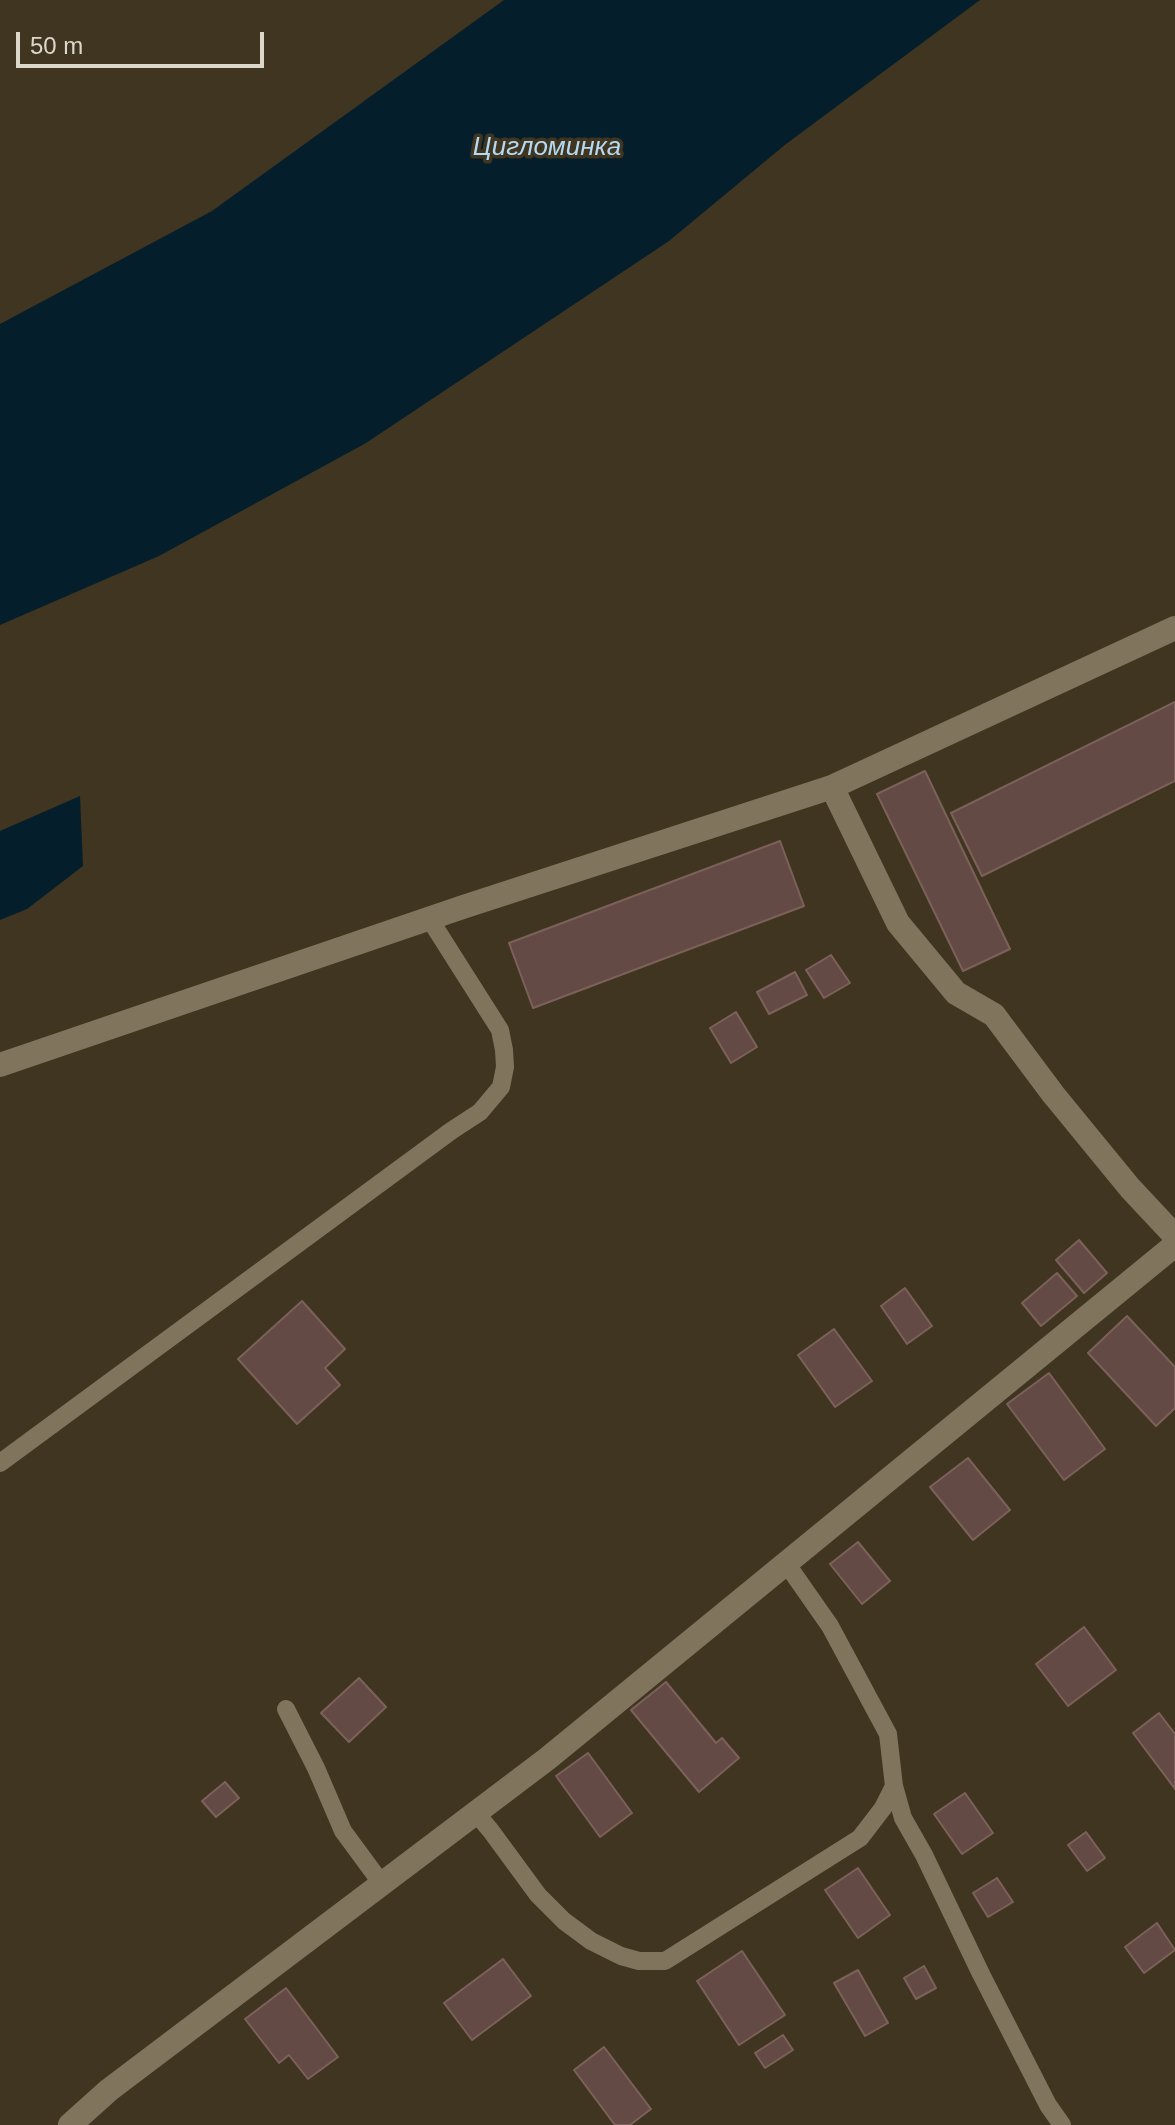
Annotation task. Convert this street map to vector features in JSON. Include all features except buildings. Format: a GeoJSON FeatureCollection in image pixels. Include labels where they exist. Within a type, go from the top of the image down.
{"type":"FeatureCollection","features":[{"type":"Feature","properties":{"kind":"street"},"geometry":{"type":"LineString","coordinates":[[0,1065],[429,918],[832,787],[1175,628]]}},
{"type":"Feature","properties":{"kind":"street"},"geometry":{"type":"LineString","coordinates":[[832,787],[898,923],[956,993],[994,1015],[1062,1106],[1130,1188],[1175,1236]]}},
{"type":"Feature","properties":{"kind":"street"},"geometry":{"type":"LineString","coordinates":[[70,2125],[109,2090],[547,1759],[1175,1245]]}},
{"type":"Feature","properties":{"kind":"lane"},"geometry":{"type":"LineString","coordinates":[[0,1463],[480,1112],[501,1087],[505,1067],[500,1030],[429,918]]}},
{"type":"Feature","properties":{"kind":"lane"},"geometry":{"type":"LineString","coordinates":[[786,1563],[830,1626],[888,1734],[894,1786],[903,1818],[1048,2105],[1062,2125]]}},
{"type":"Feature","properties":{"kind":"lane"},"geometry":{"type":"LineString","coordinates":[[286,1709],[343,1831],[382,1884]]}},
{"type":"Feature","properties":{"kind":"lane"},"geometry":{"type":"LineString","coordinates":[[476,1813],[538,1895],[564,1921],[591,1941],[621,1956],[639,1961],[665,1961],[860,1838],[883,1808],[894,1786]]}},
{"type":"Feature","properties":{"kind":"water","name":"Цигломинка"},"geometry":{"type":"Polygon","coordinates":[[[504,0],[980,0],[786,144],[669,241],[366,443],[159,556],[0,625],[0,324],[212,211],[504,0]]]}},
{"type":"Feature","properties":{"kind":"water"},"geometry":{"type":"Polygon","coordinates":[[[80,796],[83,866],[27,909],[0,920],[0,831],[80,796]]]}}]}
